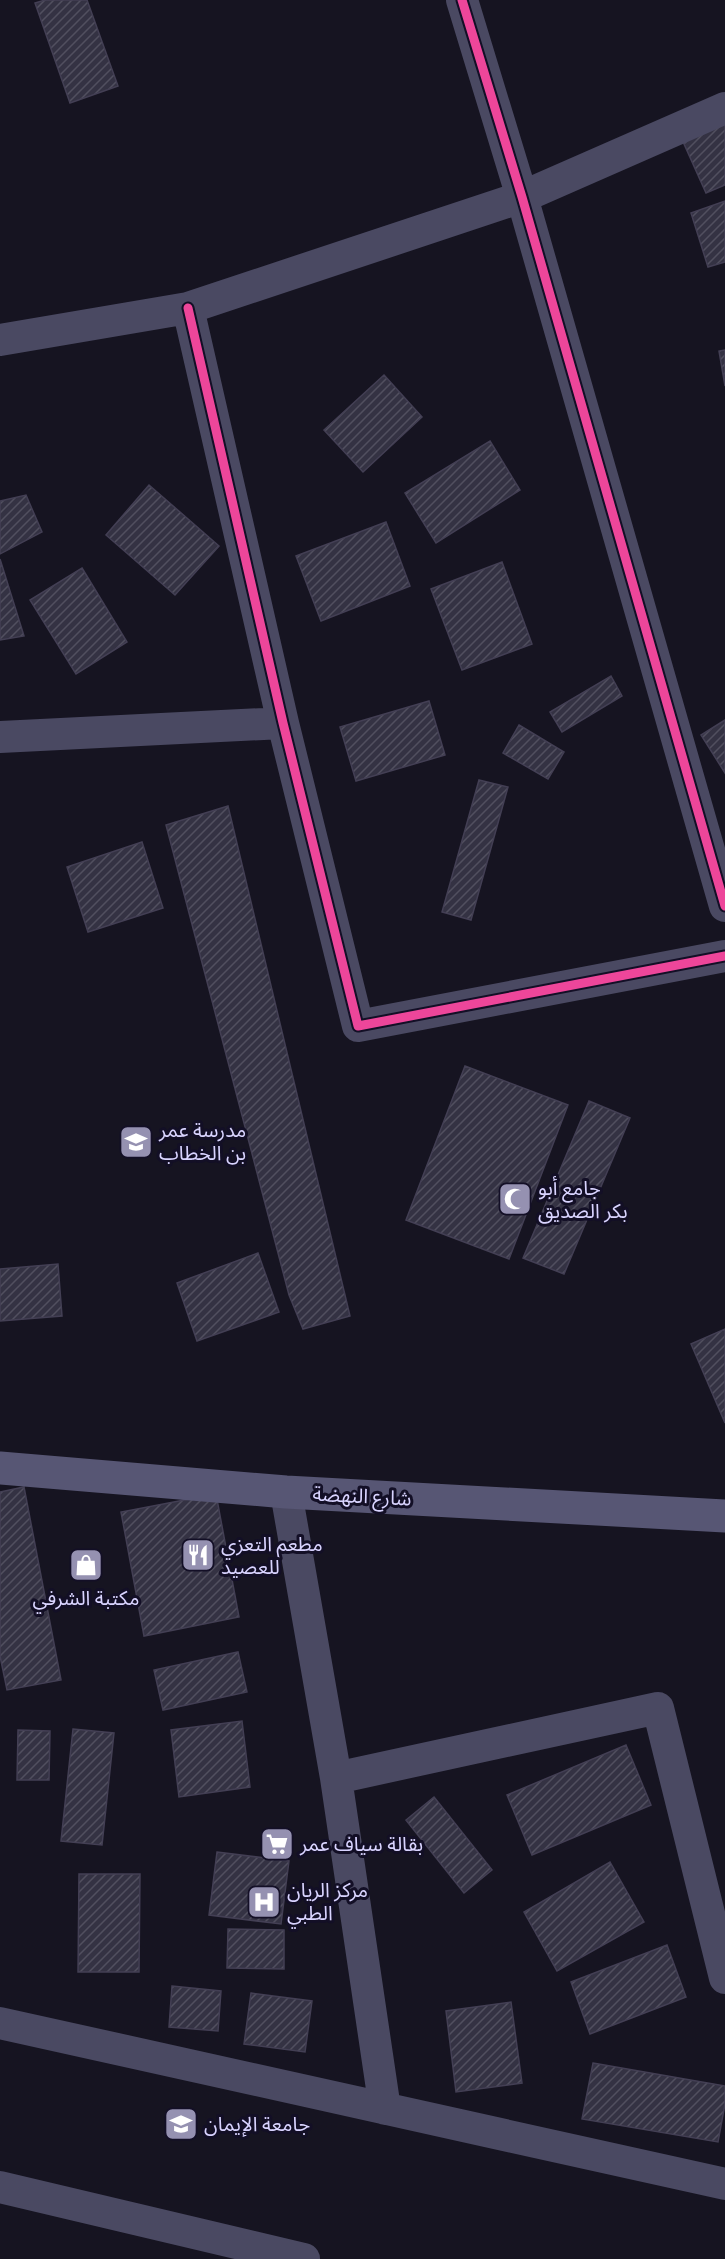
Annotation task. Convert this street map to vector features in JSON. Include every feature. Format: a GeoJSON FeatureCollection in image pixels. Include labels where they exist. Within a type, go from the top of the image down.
{"type":"FeatureCollection","features":[{"type":"Feature","properties":{"kind":"street"},"geometry":{"type":"LineString","coordinates":[[462,0],[522,197],[725,906]]}},
{"type":"Feature","properties":{"kind":"street"},"geometry":{"type":"LineString","coordinates":[[0,340],[188,308],[522,197],[725,108]]}},
{"type":"Feature","properties":{"kind":"street"},"geometry":{"type":"LineString","coordinates":[[188,308],[283,723],[357,1026],[725,956]]}},
{"type":"Feature","properties":{"kind":"street"},"geometry":{"type":"LineString","coordinates":[[0,737],[283,723]]}},
{"type":"Feature","properties":{"kind":"street","name":"شارع النهضة"},"geometry":{"type":"LineString","coordinates":[[0,1468],[286,1492],[725,1516]]}},
{"type":"Feature","properties":{"kind":"street"},"geometry":{"type":"LineString","coordinates":[[286,1492],[336,1778],[385,2109]]}},
{"type":"Feature","properties":{"kind":"street"},"geometry":{"type":"LineString","coordinates":[[336,1778],[658,1708],[725,1978]]}},
{"type":"Feature","properties":{"kind":"street"},"geometry":{"type":"LineString","coordinates":[[0,2023],[725,2184]]}},
{"type":"Feature","properties":{"kind":"street"},"geometry":{"type":"LineString","coordinates":[[0,2187],[304,2259]]}},
{"type":"Feature","properties":{"kind":"building"},"geometry":{"type":"Polygon","coordinates":[[[45,0],[87,0],[118,86],[70,103],[35,3],[45,0]]]}},
{"type":"Feature","properties":{"kind":"building"},"geometry":{"type":"Polygon","coordinates":[[[725,113],[725,185],[706,193],[680,135],[725,113]]]}},
{"type":"Feature","properties":{"kind":"building"},"geometry":{"type":"Polygon","coordinates":[[[725,201],[725,262],[708,267],[691,213],[725,201]]]}},
{"type":"Feature","properties":{"kind":"building"},"geometry":{"type":"Polygon","coordinates":[[[725,350],[725,386],[719,351],[725,350]]]}},
{"type":"Feature","properties":{"kind":"building"},"geometry":{"type":"Polygon","coordinates":[[[384,375],[422,417],[363,472],[324,430],[384,375]]]}},
{"type":"Feature","properties":{"kind":"building"},"geometry":{"type":"Polygon","coordinates":[[[490,441],[520,490],[436,543],[405,493],[490,441]]]}},
{"type":"Feature","properties":{"kind":"building"},"geometry":{"type":"Polygon","coordinates":[[[149,485],[219,546],[175,595],[106,535],[149,485]]]}},
{"type":"Feature","properties":{"kind":"building"},"geometry":{"type":"Polygon","coordinates":[[[26,495],[42,532],[0,554],[0,501],[26,495]]]}},
{"type":"Feature","properties":{"kind":"building"},"geometry":{"type":"Polygon","coordinates":[[[386,522],[410,586],[321,621],[296,556],[386,522]]]}},
{"type":"Feature","properties":{"kind":"building"},"geometry":{"type":"Polygon","coordinates":[[[0,559],[24,636],[0,640],[0,559]]]}},
{"type":"Feature","properties":{"kind":"building"},"geometry":{"type":"Polygon","coordinates":[[[502,562],[532,644],[462,670],[431,589],[502,562]]]}},
{"type":"Feature","properties":{"kind":"building"},"geometry":{"type":"Polygon","coordinates":[[[82,568],[127,642],[76,674],[30,600],[82,568]]]}},
{"type":"Feature","properties":{"kind":"building"},"geometry":{"type":"Polygon","coordinates":[[[611,676],[622,696],[562,732],[550,712],[611,676]]]}},
{"type":"Feature","properties":{"kind":"building"},"geometry":{"type":"Polygon","coordinates":[[[429,701],[445,755],[356,781],[340,727],[429,701]]]}},
{"type":"Feature","properties":{"kind":"building"},"geometry":{"type":"Polygon","coordinates":[[[725,720],[725,773],[701,735],[725,720]]]}},
{"type":"Feature","properties":{"kind":"building"},"geometry":{"type":"Polygon","coordinates":[[[519,725],[564,752],[548,779],[503,753],[519,725]]]}},
{"type":"Feature","properties":{"kind":"building"},"geometry":{"type":"Polygon","coordinates":[[[479,780],[508,787],[471,920],[442,912],[479,780]]]}},
{"type":"Feature","properties":{"kind":"building"},"geometry":{"type":"Polygon","coordinates":[[[228,806],[350,1316],[303,1329],[289,1295],[166,825],[228,806]]]}},
{"type":"Feature","properties":{"kind":"building"},"geometry":{"type":"Polygon","coordinates":[[[142,842],[163,908],[88,932],[67,867],[142,842]]]}},
{"type":"Feature","properties":{"kind":"building"},"geometry":{"type":"Polygon","coordinates":[[[465,1066],[568,1105],[509,1259],[406,1220],[465,1066]]]}},
{"type":"Feature","properties":{"kind":"building"},"geometry":{"type":"Polygon","coordinates":[[[589,1101],[630,1118],[564,1274],[523,1258],[589,1101]]]}},
{"type":"Feature","properties":{"kind":"building"},"geometry":{"type":"Polygon","coordinates":[[[258,1253],[279,1312],[197,1341],[177,1283],[258,1253]]]}},
{"type":"Feature","properties":{"kind":"building"},"geometry":{"type":"Polygon","coordinates":[[[58,1264],[62,1316],[0,1321],[0,1269],[58,1264]]]}},
{"type":"Feature","properties":{"kind":"building"},"geometry":{"type":"Polygon","coordinates":[[[725,1329],[725,1423],[691,1344],[725,1329]]]}},
{"type":"Feature","properties":{"kind":"building"},"geometry":{"type":"Polygon","coordinates":[[[24,1487],[61,1680],[7,1690],[0,1656],[0,1492],[24,1487]]]}},
{"type":"Feature","properties":{"kind":"building"},"geometry":{"type":"Polygon","coordinates":[[[216,1494],[239,1617],[144,1636],[121,1512],[216,1494]]]}},
{"type":"Feature","properties":{"kind":"building"},"geometry":{"type":"Polygon","coordinates":[[[238,1652],[247,1692],[163,1710],[154,1670],[238,1652]]]}},
{"type":"Feature","properties":{"kind":"building"},"geometry":{"type":"Polygon","coordinates":[[[242,1721],[250,1787],[179,1797],[171,1730],[242,1721]]]}},
{"type":"Feature","properties":{"kind":"building"},"geometry":{"type":"Polygon","coordinates":[[[73,1729],[114,1733],[102,1845],[61,1841],[73,1729]]]}},
{"type":"Feature","properties":{"kind":"building"},"geometry":{"type":"Polygon","coordinates":[[[18,1730],[50,1731],[49,1780],[17,1780],[18,1730]]]}},
{"type":"Feature","properties":{"kind":"building"},"geometry":{"type":"Polygon","coordinates":[[[626,1745],[651,1805],[532,1855],[507,1795],[626,1745]]]}},
{"type":"Feature","properties":{"kind":"building"},"geometry":{"type":"Polygon","coordinates":[[[434,1797],[492,1870],[464,1893],[406,1820],[434,1797]]]}},
{"type":"Feature","properties":{"kind":"building"},"geometry":{"type":"Polygon","coordinates":[[[217,1852],[289,1861],[281,1924],[209,1915],[217,1852]]]}},
{"type":"Feature","properties":{"kind":"building"},"geometry":{"type":"Polygon","coordinates":[[[610,1862],[644,1922],[557,1971],[524,1912],[610,1862]]]}},
{"type":"Feature","properties":{"kind":"building"},"geometry":{"type":"Polygon","coordinates":[[[79,1874],[140,1874],[139,1972],[78,1972],[79,1874]]]}},
{"type":"Feature","properties":{"kind":"building"},"geometry":{"type":"Polygon","coordinates":[[[228,1929],[284,1930],[284,1969],[227,1968],[228,1929]]]}},
{"type":"Feature","properties":{"kind":"building"},"geometry":{"type":"Polygon","coordinates":[[[667,1945],[686,1997],[590,2034],[571,1982],[667,1945]]]}},
{"type":"Feature","properties":{"kind":"building"},"geometry":{"type":"Polygon","coordinates":[[[172,1986],[221,1991],[218,2031],[169,2027],[172,1986]]]}},
{"type":"Feature","properties":{"kind":"building"},"geometry":{"type":"Polygon","coordinates":[[[251,1993],[312,2001],[305,2052],[244,2044],[251,1993]]]}},
{"type":"Feature","properties":{"kind":"building"},"geometry":{"type":"Polygon","coordinates":[[[511,2002],[522,2083],[456,2092],[446,2011],[511,2002]]]}},
{"type":"Feature","properties":{"kind":"building"},"geometry":{"type":"Polygon","coordinates":[[[593,2063],[725,2086],[725,2104],[718,2142],[582,2119],[593,2063]]]}},
{"type":"Feature","properties":{"kind":"cycle path"},"geometry":{"type":"LineString","coordinates":[[462,0],[522,197],[725,906]]}},
{"type":"Feature","properties":{"kind":"cycle path"},"geometry":{"type":"LineString","coordinates":[[188,308],[283,723],[358,1026],[725,956]]}},
{"type":"Feature","properties":{"kind":"place","name":"مدرسة عمر بن الخطاب"},"geometry":{"type":"Point","coordinates":[136,1142]}},
{"type":"Feature","properties":{"kind":"place","name":"جامع أبو بكر الصديق"},"geometry":{"type":"Point","coordinates":[515,1199]}},
{"type":"Feature","properties":{"kind":"place","name":"مطعم التعزي للعصيد"},"geometry":{"type":"Point","coordinates":[198,1555]}},
{"type":"Feature","properties":{"kind":"place","name":"مكتبة الشرفي"},"geometry":{"type":"Point","coordinates":[86,1565]}},
{"type":"Feature","properties":{"kind":"place","name":"بقالة سياف عمر"},"geometry":{"type":"Point","coordinates":[277,1844]}},
{"type":"Feature","properties":{"kind":"place","name":"مركز الريان الطبي"},"geometry":{"type":"Point","coordinates":[264,1902]}},
{"type":"Feature","properties":{"kind":"place","name":"جامعة الإيمان"},"geometry":{"type":"Point","coordinates":[181,2124]}}]}
